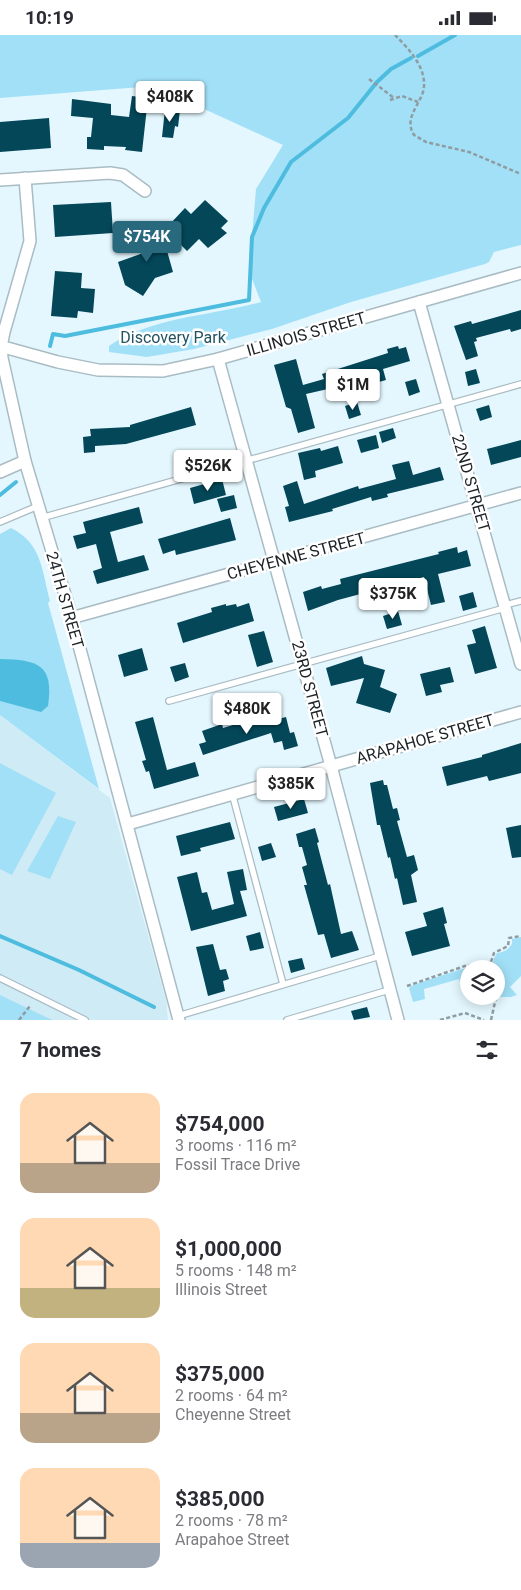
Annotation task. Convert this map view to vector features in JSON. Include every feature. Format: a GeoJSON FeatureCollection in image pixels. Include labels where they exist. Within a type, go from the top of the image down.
{"type":"FeatureCollection","features":[{"type":"Feature","properties":{"kind":"street"},"geometry":{"type":"LineString","coordinates":[[0,180],[110,173],[123,175],[145,191]]}},
{"type":"Feature","properties":{"kind":"street","name":"24TH STREET"},"geometry":{"type":"LineString","coordinates":[[25,178],[30,241],[0,347],[25,461],[128,824],[178,1018]]}},
{"type":"Feature","properties":{"kind":"street","name":"ILLINOIS STREET"},"geometry":{"type":"LineString","coordinates":[[0,347],[58,362],[121,371],[163,371],[218,359],[521,273]]}},
{"type":"Feature","properties":{"kind":"street","name":"22ND STREET"},"geometry":{"type":"LineString","coordinates":[[419,301],[478,505],[521,664]]}},
{"type":"Feature","properties":{"kind":"street","name":"23RD STREET"},"geometry":{"type":"LineString","coordinates":[[218,359],[331,766],[398,1020]]}},
{"type":"Feature","properties":{"kind":"street"},"geometry":{"type":"LineString","coordinates":[[0,472],[25,461]]}},
{"type":"Feature","properties":{"kind":"street","name":"CHEYENNE STREET"},"geometry":{"type":"LineString","coordinates":[[71,618],[521,493]]}},
{"type":"Feature","properties":{"kind":"street","name":"ARAPAHOE STREET"},"geometry":{"type":"LineString","coordinates":[[128,824],[521,712]]}},
{"type":"Feature","properties":{"kind":"lane"},"geometry":{"type":"LineString","coordinates":[[0,522],[246,460],[521,384]]}},
{"type":"Feature","properties":{"kind":"lane"},"geometry":{"type":"LineString","coordinates":[[169,701],[521,601]]}},
{"type":"Feature","properties":{"kind":"lane"},"geometry":{"type":"LineString","coordinates":[[232,793],[283,984]]}},
{"type":"Feature","properties":{"kind":"lane"},"geometry":{"type":"LineString","coordinates":[[178,1018],[283,984],[380,956]]}},
{"type":"Feature","properties":{"kind":"lane"},"geometry":{"type":"LineString","coordinates":[[0,978],[85,1020]]}},
{"type":"Feature","properties":{"kind":"lane"},"geometry":{"type":"LineString","coordinates":[[286,1020],[390,990]]}},
{"type":"Feature","properties":{"kind":"path"},"geometry":{"type":"LineString","coordinates":[[395,35],[412,53],[422,75],[423,92],[410,122],[411,130],[420,139],[469,152],[521,174]]}},
{"type":"Feature","properties":{"kind":"path"},"geometry":{"type":"LineString","coordinates":[[369,79],[392,99],[408,97],[418,102]]}},
{"type":"Feature","properties":{"kind":"path"},"geometry":{"type":"LineString","coordinates":[[491,960],[494,953],[508,946],[509,938],[521,936]]}},
{"type":"Feature","properties":{"kind":"path"},"geometry":{"type":"LineString","coordinates":[[407,986],[460,968]]}},
{"type":"Feature","properties":{"kind":"path"},"geometry":{"type":"LineString","coordinates":[[491,1020],[495,1005]]}},
{"type":"Feature","properties":{"kind":"path"},"geometry":{"type":"LineString","coordinates":[[19,1020],[30,1006]]}},
{"type":"Feature","properties":{"kind":"path"},"geometry":{"type":"LineString","coordinates":[[440,1020],[465,1013],[484,1020]]}},
{"type":"Feature","properties":{"kind":"shaded area"},"geometry":{"type":"Polygon","coordinates":[[[0,659],[24,661],[40,667],[48,681],[48,706],[41,712],[0,701],[0,659]]]}},
{"type":"Feature","properties":{"kind":"shaded area"},"geometry":{"type":"Polygon","coordinates":[[[0,715],[110,798],[166,1000],[168,1020],[0,1020],[0,715]]]}},
{"type":"Feature","properties":{"kind":"green space","name":"Discovery Park"},"geometry":{"type":"Polygon","coordinates":[[[0,35],[521,35],[521,245],[494,252],[489,262],[485,264],[351,302],[272,329],[194,349],[147,357],[109,352],[109,346],[126,336],[144,329],[182,318],[261,302],[249,271],[256,189],[283,145],[154,86],[0,98],[0,35]]]}},
{"type":"Feature","properties":{"kind":"green space"},"geometry":{"type":"Polygon","coordinates":[[[11,528],[29,542],[39,559],[50,601],[48,603],[99,789],[0,715],[0,534],[11,528]]]}},
{"type":"Feature","properties":{"kind":"green space"},"geometry":{"type":"Polygon","coordinates":[[[0,763],[56,793],[12,875],[0,869],[0,763]]]}},
{"type":"Feature","properties":{"kind":"green space"},"geometry":{"type":"Polygon","coordinates":[[[58,816],[76,822],[50,879],[27,871],[58,816]]]}},
{"type":"Feature","properties":{"kind":"green space"},"geometry":{"type":"Polygon","coordinates":[[[521,937],[521,976],[510,987],[517,995],[505,997],[505,960],[494,960],[497,953],[509,948],[512,944],[512,939],[521,937]]]}},
{"type":"Feature","properties":{"kind":"green space"},"geometry":{"type":"Polygon","coordinates":[[[460,970],[460,982],[459,979],[424,989],[425,999],[413,1002],[409,988],[460,970]]]}},
{"type":"Feature","properties":{"kind":"green space"},"geometry":{"type":"Polygon","coordinates":[[[0,995],[48,1018],[53,1020],[0,1020],[0,995]]]}},
{"type":"Feature","properties":{"kind":"building"},"geometry":{"type":"Polygon","coordinates":[[[132,96],[148,98],[142,152],[125,150],[126,147],[104,146],[104,150],[87,149],[87,137],[91,137],[93,118],[71,116],[72,99],[111,104],[111,115],[129,117],[132,96]]]}},
{"type":"Feature","properties":{"kind":"building"},"geometry":{"type":"Polygon","coordinates":[[[165,109],[180,110],[178,127],[175,126],[173,138],[162,137],[165,109]]]}},
{"type":"Feature","properties":{"kind":"building"},"geometry":{"type":"Polygon","coordinates":[[[49,118],[51,148],[0,152],[0,122],[49,118]]]}},
{"type":"Feature","properties":{"kind":"building"},"geometry":{"type":"Polygon","coordinates":[[[205,200],[228,221],[221,228],[227,233],[208,248],[199,239],[187,251],[162,226],[170,224],[185,208],[191,214],[205,200]]]}},
{"type":"Feature","properties":{"kind":"building"},"geometry":{"type":"Polygon","coordinates":[[[111,202],[113,233],[55,237],[53,205],[111,202]]]}},
{"type":"Feature","properties":{"kind":"building"},"geometry":{"type":"Polygon","coordinates":[[[160,226],[173,272],[155,278],[143,296],[125,285],[118,262],[146,252],[140,232],[160,226]]]}},
{"type":"Feature","properties":{"kind":"building"},"geometry":{"type":"Polygon","coordinates":[[[55,271],[82,273],[81,288],[95,289],[93,313],[78,311],[77,318],[51,316],[55,271]]]}},
{"type":"Feature","properties":{"kind":"building"},"geometry":{"type":"Polygon","coordinates":[[[521,310],[521,329],[511,332],[510,329],[476,338],[477,341],[474,342],[478,356],[466,360],[454,326],[471,321],[472,324],[521,310]]]}},
{"type":"Feature","properties":{"kind":"building"},"geometry":{"type":"Polygon","coordinates":[[[398,346],[399,349],[406,347],[410,361],[383,369],[386,380],[368,385],[367,380],[306,394],[315,428],[298,433],[291,409],[286,407],[274,365],[296,359],[303,385],[324,379],[322,374],[388,353],[387,349],[398,346]]]}},
{"type":"Feature","properties":{"kind":"building"},"geometry":{"type":"Polygon","coordinates":[[[476,369],[480,383],[468,386],[465,372],[476,369]]]}},
{"type":"Feature","properties":{"kind":"building"},"geometry":{"type":"Polygon","coordinates":[[[416,379],[420,392],[409,396],[405,382],[416,379]]]}},
{"type":"Feature","properties":{"kind":"building"},"geometry":{"type":"Polygon","coordinates":[[[357,402],[361,415],[349,419],[345,406],[357,402]]]}},
{"type":"Feature","properties":{"kind":"building"},"geometry":{"type":"Polygon","coordinates":[[[489,405],[492,417],[480,421],[476,409],[489,405]]]}},
{"type":"Feature","properties":{"kind":"building"},"geometry":{"type":"Polygon","coordinates":[[[191,407],[196,425],[126,444],[95,446],[95,452],[84,453],[83,437],[91,436],[90,429],[130,427],[130,425],[191,407]]]}},
{"type":"Feature","properties":{"kind":"building"},"geometry":{"type":"Polygon","coordinates":[[[393,428],[396,438],[382,443],[379,432],[393,428]]]}},
{"type":"Feature","properties":{"kind":"building"},"geometry":{"type":"Polygon","coordinates":[[[376,435],[379,448],[361,453],[357,440],[376,435]]]}},
{"type":"Feature","properties":{"kind":"building"},"geometry":{"type":"Polygon","coordinates":[[[521,440],[521,457],[491,465],[487,449],[521,440]]]}},
{"type":"Feature","properties":{"kind":"building"},"geometry":{"type":"Polygon","coordinates":[[[338,446],[343,463],[315,471],[316,477],[304,480],[298,453],[320,448],[321,451],[338,446]]]}},
{"type":"Feature","properties":{"kind":"building"},"geometry":{"type":"Polygon","coordinates":[[[409,461],[413,475],[440,467],[444,480],[387,494],[388,497],[372,501],[371,497],[332,509],[333,511],[289,522],[285,507],[289,506],[283,486],[297,481],[304,504],[358,486],[359,489],[396,479],[392,465],[409,461]]]}},
{"type":"Feature","properties":{"kind":"building"},"geometry":{"type":"Polygon","coordinates":[[[222,479],[226,495],[194,504],[190,488],[222,479]]]}},
{"type":"Feature","properties":{"kind":"building"},"geometry":{"type":"Polygon","coordinates":[[[234,495],[237,508],[221,512],[217,499],[234,495]]]}},
{"type":"Feature","properties":{"kind":"building"},"geometry":{"type":"Polygon","coordinates":[[[139,507],[143,523],[110,532],[118,562],[144,555],[149,570],[97,584],[93,571],[102,568],[96,544],[77,549],[73,536],[86,533],[83,522],[139,507]]]}},
{"type":"Feature","properties":{"kind":"building"},"geometry":{"type":"Polygon","coordinates":[[[230,518],[236,540],[176,555],[175,550],[163,554],[158,539],[230,518]]]}},
{"type":"Feature","properties":{"kind":"building"},"geometry":{"type":"Polygon","coordinates":[[[457,547],[458,553],[467,550],[471,566],[438,574],[445,602],[431,605],[424,577],[338,600],[308,611],[303,592],[321,586],[322,589],[341,584],[340,579],[439,554],[438,552],[457,547]]]}},
{"type":"Feature","properties":{"kind":"building"},"geometry":{"type":"Polygon","coordinates":[[[473,592],[477,607],[463,611],[459,596],[473,592]]]}},
{"type":"Feature","properties":{"kind":"building"},"geometry":{"type":"Polygon","coordinates":[[[249,603],[254,621],[183,643],[177,623],[212,612],[211,608],[226,604],[226,606],[236,604],[237,607],[249,603]]]}},
{"type":"Feature","properties":{"kind":"building"},"geometry":{"type":"Polygon","coordinates":[[[398,611],[402,625],[387,629],[383,616],[398,611]]]}},
{"type":"Feature","properties":{"kind":"building"},"geometry":{"type":"Polygon","coordinates":[[[485,626],[497,668],[475,674],[467,645],[476,643],[472,630],[485,626]]]}},
{"type":"Feature","properties":{"kind":"building"},"geometry":{"type":"Polygon","coordinates":[[[264,631],[273,662],[257,667],[248,635],[264,631]]]}},
{"type":"Feature","properties":{"kind":"building"},"geometry":{"type":"Polygon","coordinates":[[[142,648],[148,670],[124,677],[118,655],[142,648]]]}},
{"type":"Feature","properties":{"kind":"building"},"geometry":{"type":"Polygon","coordinates":[[[362,656],[364,664],[385,670],[380,687],[397,694],[390,713],[356,703],[364,678],[331,686],[326,668],[362,656]]]}},
{"type":"Feature","properties":{"kind":"building"},"geometry":{"type":"Polygon","coordinates":[[[185,663],[189,677],[175,682],[170,667],[185,663]]]}},
{"type":"Feature","properties":{"kind":"building"},"geometry":{"type":"Polygon","coordinates":[[[450,667],[454,682],[440,685],[442,692],[426,696],[420,674],[450,667]]]}},
{"type":"Feature","properties":{"kind":"building"},"geometry":{"type":"Polygon","coordinates":[[[153,717],[167,770],[195,762],[199,776],[154,789],[149,771],[146,772],[142,761],[146,760],[135,722],[153,717]]]}},
{"type":"Feature","properties":{"kind":"building"},"geometry":{"type":"Polygon","coordinates":[[[286,717],[290,733],[294,732],[298,746],[284,750],[282,741],[274,743],[271,733],[203,755],[199,744],[206,742],[202,731],[222,724],[223,728],[256,718],[258,724],[286,717]]]}},
{"type":"Feature","properties":{"kind":"building"},"geometry":{"type":"Polygon","coordinates":[[[521,743],[521,773],[489,781],[487,776],[447,786],[442,767],[482,757],[482,755],[521,743]]]}},
{"type":"Feature","properties":{"kind":"building"},"geometry":{"type":"Polygon","coordinates":[[[383,780],[384,785],[387,785],[393,809],[397,808],[400,820],[397,821],[407,857],[414,855],[418,870],[411,875],[417,902],[403,905],[397,878],[395,879],[390,857],[388,858],[380,825],[377,825],[370,783],[383,780]]]}},
{"type":"Feature","properties":{"kind":"building"},"geometry":{"type":"Polygon","coordinates":[[[304,799],[308,813],[278,821],[274,807],[304,799]]]}},
{"type":"Feature","properties":{"kind":"building"},"geometry":{"type":"Polygon","coordinates":[[[230,822],[235,839],[200,848],[201,851],[181,856],[176,836],[230,822]]]}},
{"type":"Feature","properties":{"kind":"building"},"geometry":{"type":"Polygon","coordinates":[[[521,825],[521,857],[512,858],[506,828],[521,825]]]}},
{"type":"Feature","properties":{"kind":"building"},"geometry":{"type":"Polygon","coordinates":[[[315,828],[319,842],[317,843],[328,885],[330,884],[341,934],[352,931],[359,950],[331,958],[324,934],[318,935],[304,885],[307,885],[302,867],[307,865],[302,847],[299,847],[296,834],[315,828]]]}},
{"type":"Feature","properties":{"kind":"building"},"geometry":{"type":"Polygon","coordinates":[[[271,843],[276,857],[262,861],[258,847],[271,843]]]}},
{"type":"Feature","properties":{"kind":"building"},"geometry":{"type":"Polygon","coordinates":[[[243,869],[247,890],[240,891],[247,916],[191,931],[177,877],[197,872],[202,893],[207,892],[212,910],[234,904],[227,872],[243,869]]]}},
{"type":"Feature","properties":{"kind":"building"},"geometry":{"type":"Polygon","coordinates":[[[443,907],[447,923],[444,924],[450,946],[412,956],[405,932],[427,926],[423,913],[443,907]]]}},
{"type":"Feature","properties":{"kind":"building"},"geometry":{"type":"Polygon","coordinates":[[[260,932],[264,948],[250,951],[246,936],[260,932]]]}},
{"type":"Feature","properties":{"kind":"building"},"geometry":{"type":"Polygon","coordinates":[[[213,944],[220,970],[226,969],[229,979],[223,981],[225,991],[208,996],[196,947],[213,944]]]}},
{"type":"Feature","properties":{"kind":"building"},"geometry":{"type":"Polygon","coordinates":[[[302,958],[305,969],[291,973],[288,961],[302,958]]]}},
{"type":"Feature","properties":{"kind":"building"},"geometry":{"type":"Polygon","coordinates":[[[367,1007],[370,1017],[354,1020],[351,1011],[367,1007]]]}},
{"type":"Feature","properties":{"kind":"waterway"},"geometry":{"type":"LineString","coordinates":[[418,56],[455,35]]}},
{"type":"Feature","properties":{"kind":"waterway"},"geometry":{"type":"LineString","coordinates":[[50,346],[53,334],[65,336],[249,300],[252,237],[264,208],[291,162],[348,118],[377,82],[391,69],[411,58]]}},
{"type":"Feature","properties":{"kind":"waterway"},"geometry":{"type":"LineString","coordinates":[[0,495],[16,482]]}},
{"type":"Feature","properties":{"kind":"waterway"},"geometry":{"type":"LineString","coordinates":[[0,936],[79,970],[154,1007]]}}]}
